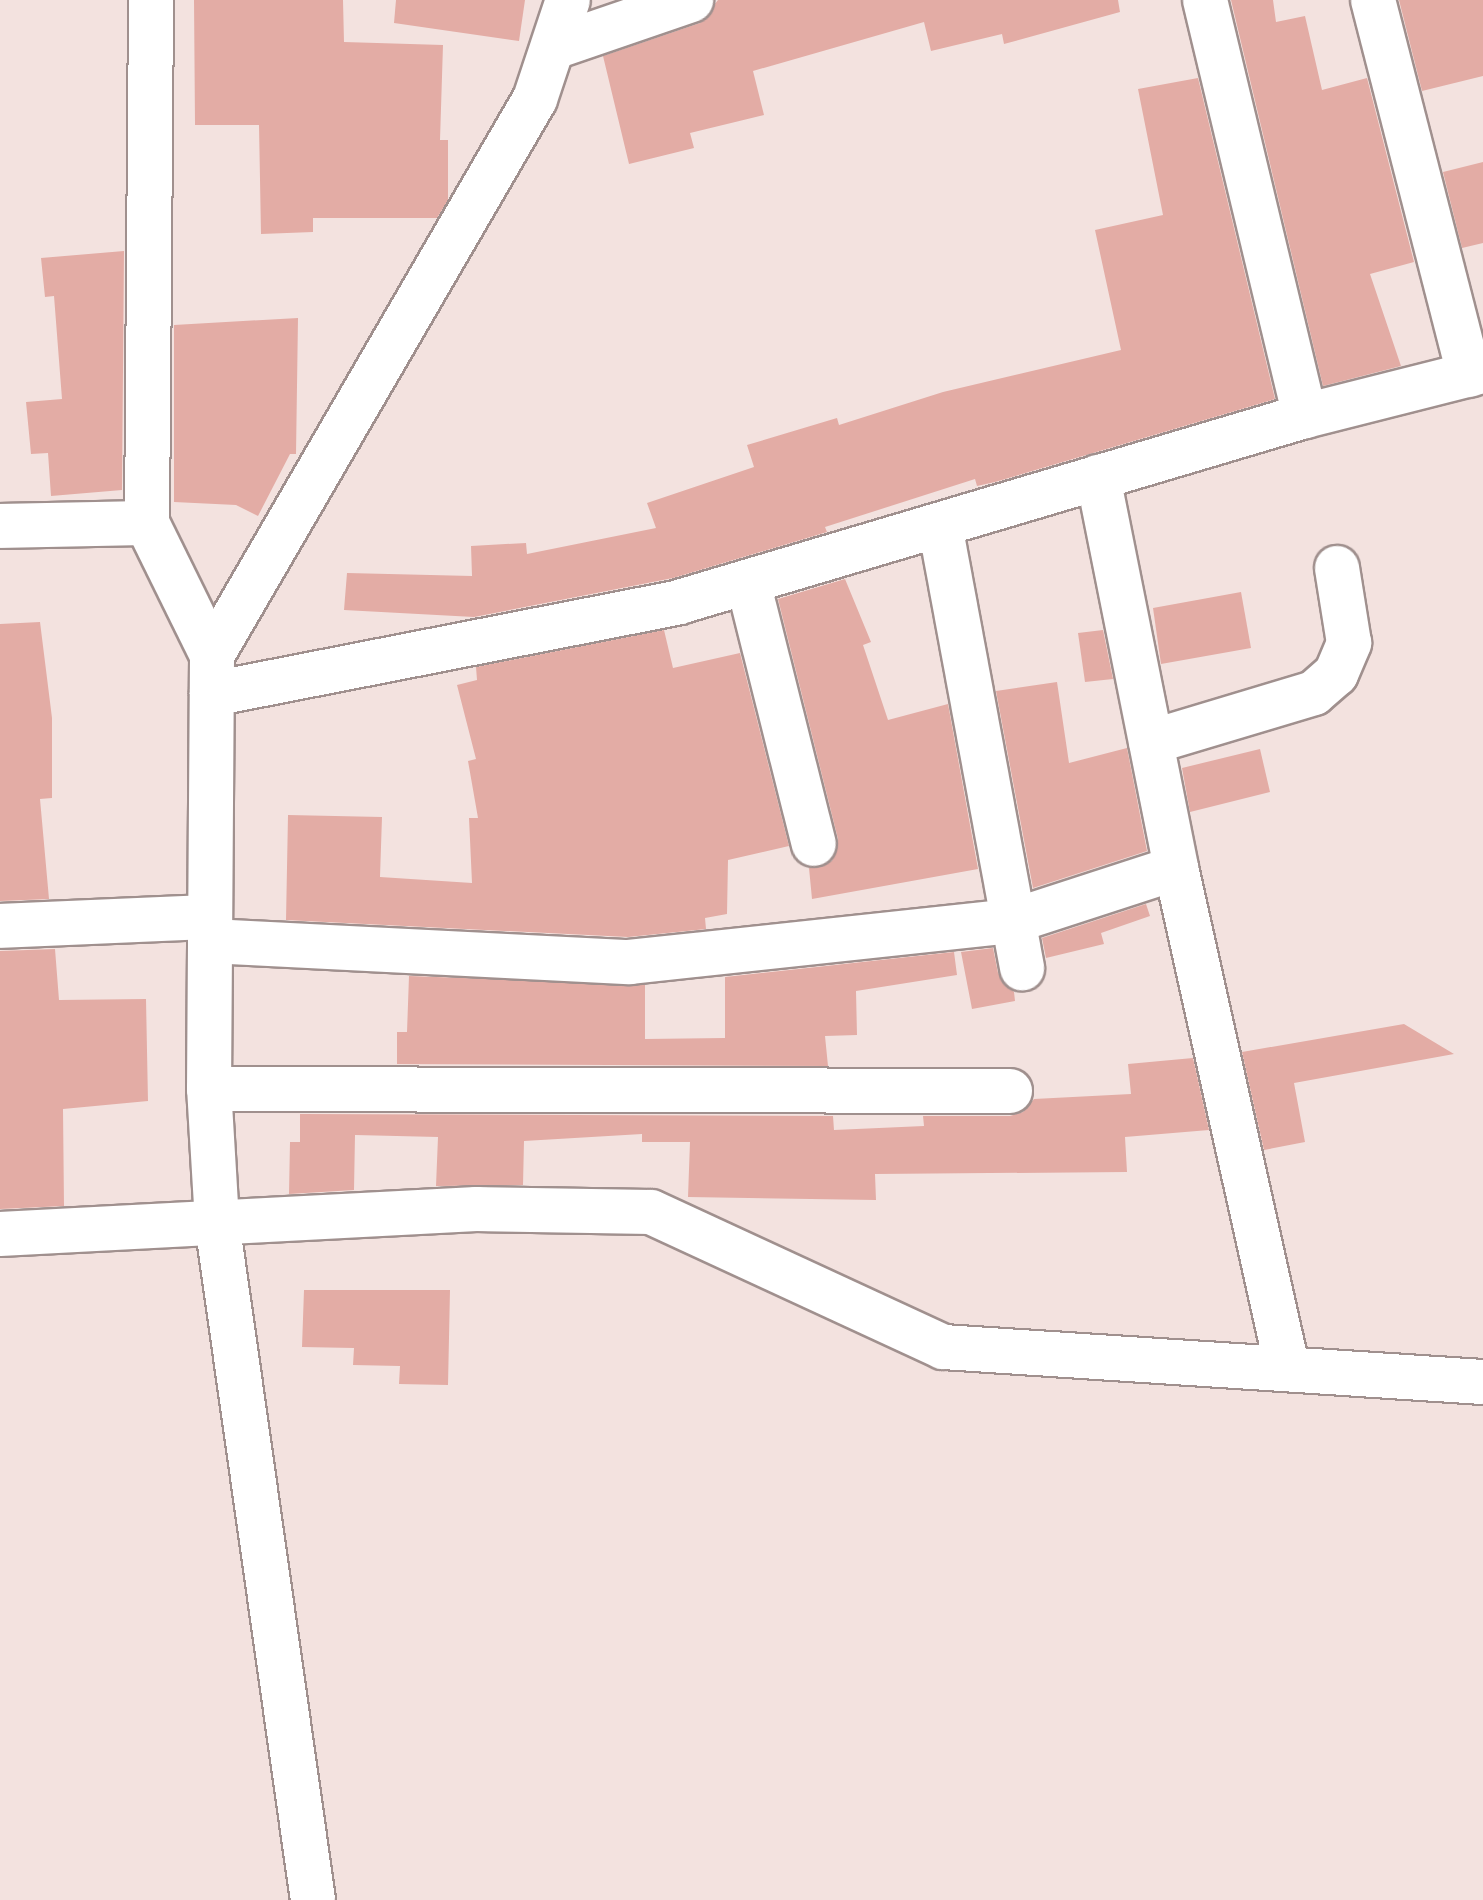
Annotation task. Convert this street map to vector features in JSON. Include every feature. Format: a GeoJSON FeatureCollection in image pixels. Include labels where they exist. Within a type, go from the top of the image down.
{"type":"FeatureCollection","features":[{"type":"Feature","properties":{"kind":"street"},"geometry":{"type":"LineString","coordinates":[[151,0],[147,523],[212,674],[209,1089],[217,1222],[313,1900]]}},
{"type":"Feature","properties":{"kind":"street"},"geometry":{"type":"LineString","coordinates":[[212,674],[535,99],[568,0]]}},
{"type":"Feature","properties":{"kind":"street"},"geometry":{"type":"LineString","coordinates":[[554,47],[691,0]]}},
{"type":"Feature","properties":{"kind":"street"},"geometry":{"type":"LineString","coordinates":[[1205,0],[1305,416]]}},
{"type":"Feature","properties":{"kind":"street"},"geometry":{"type":"LineString","coordinates":[[212,674],[679,602],[1305,416],[1476,373],[1373,0]]}},
{"type":"Feature","properties":{"kind":"street"},"geometry":{"type":"LineString","coordinates":[[1098,477],[1176,868],[1287,1367]]}},
{"type":"Feature","properties":{"kind":"street"},"geometry":{"type":"LineString","coordinates":[[0,526],[147,523]]}},
{"type":"Feature","properties":{"kind":"street"},"geometry":{"type":"LineString","coordinates":[[940,525],[1022,968]]}},
{"type":"Feature","properties":{"kind":"street"},"geometry":{"type":"LineString","coordinates":[[1151,742],[1314,693],[1336,674],[1349,643],[1337,568]]}},
{"type":"Feature","properties":{"kind":"street"},"geometry":{"type":"LineString","coordinates":[[748,582],[814,844]]}},
{"type":"Feature","properties":{"kind":"street"},"geometry":{"type":"LineString","coordinates":[[0,926],[210,929],[629,962],[1013,921],[1176,868]]}},
{"type":"Feature","properties":{"kind":"street"},"geometry":{"type":"LineString","coordinates":[[209,1089],[1010,1091]]}},
{"type":"Feature","properties":{"kind":"street"},"geometry":{"type":"LineString","coordinates":[[0,1234],[476,1209],[651,1212],[943,1347],[985,1353],[1287,1367],[1483,1382]]}},
{"type":"Feature","properties":{"kind":"building"},"geometry":{"type":"Polygon","coordinates":[[[194,0],[343,0],[344,42],[443,45],[440,140],[448,140],[448,200],[437,218],[313,218],[313,232],[261,234],[259,125],[195,125],[194,0]]]}},
{"type":"Feature","properties":{"kind":"building"},"geometry":{"type":"Polygon","coordinates":[[[396,0],[525,0],[519,41],[394,23],[396,0]]]}},
{"type":"Feature","properties":{"kind":"building"},"geometry":{"type":"Polygon","coordinates":[[[718,0],[1118,0],[1120,12],[1004,44],[1002,34],[931,51],[924,22],[753,71],[764,115],[690,133],[694,148],[629,164],[603,56],[700,23],[718,0]]]}},
{"type":"Feature","properties":{"kind":"building"},"geometry":{"type":"Polygon","coordinates":[[[1231,0],[1273,0],[1276,22],[1305,16],[1322,90],[1367,78],[1414,262],[1370,274],[1401,366],[1323,386],[1231,0]]]}},
{"type":"Feature","properties":{"kind":"building"},"geometry":{"type":"Polygon","coordinates":[[[1399,0],[1483,0],[1483,76],[1422,91],[1399,0]]]}},
{"type":"Feature","properties":{"kind":"building"},"geometry":{"type":"Polygon","coordinates":[[[1198,78],[1275,399],[995,482],[977,486],[975,479],[825,527],[827,532],[673,578],[474,617],[344,610],[347,573],[472,576],[471,546],[526,543],[527,554],[656,528],[647,503],[754,467],[747,445],[837,418],[839,425],[943,392],[1121,350],[1095,230],[1163,215],[1138,89],[1198,78]]]}},
{"type":"Feature","properties":{"kind":"building"},"geometry":{"type":"Polygon","coordinates":[[[1483,162],[1483,243],[1462,248],[1443,172],[1483,162]]]}},
{"type":"Feature","properties":{"kind":"building"},"geometry":{"type":"Polygon","coordinates":[[[124,251],[122,490],[51,496],[48,453],[31,454],[26,402],[62,399],[54,296],[45,297],[41,258],[124,251]]]}},
{"type":"Feature","properties":{"kind":"building"},"geometry":{"type":"Polygon","coordinates":[[[298,318],[296,454],[290,454],[258,516],[236,505],[174,502],[174,325],[298,318]]]}},
{"type":"Feature","properties":{"kind":"building"},"geometry":{"type":"Polygon","coordinates":[[[845,579],[871,642],[863,645],[888,720],[948,704],[978,869],[812,899],[809,868],[832,861],[838,839],[778,599],[845,579]]]}},
{"type":"Feature","properties":{"kind":"building"},"geometry":{"type":"Polygon","coordinates":[[[1241,592],[1251,648],[1161,664],[1153,608],[1241,592]]]}},
{"type":"Feature","properties":{"kind":"building"},"geometry":{"type":"Polygon","coordinates":[[[40,622],[52,718],[52,798],[40,799],[49,899],[0,901],[0,624],[40,622]]]}},
{"type":"Feature","properties":{"kind":"building"},"geometry":{"type":"Polygon","coordinates":[[[664,630],[673,668],[740,653],[789,846],[728,860],[727,914],[705,918],[706,929],[628,937],[286,920],[288,815],[382,817],[380,877],[472,883],[469,818],[478,818],[468,761],[476,759],[457,685],[477,680],[476,667],[664,630]]]}},
{"type":"Feature","properties":{"kind":"building"},"geometry":{"type":"Polygon","coordinates":[[[1103,630],[1113,679],[1085,682],[1078,633],[1103,630]]]}},
{"type":"Feature","properties":{"kind":"building"},"geometry":{"type":"Polygon","coordinates":[[[1057,682],[1069,763],[1127,748],[1147,851],[1033,888],[996,691],[1057,682]]]}},
{"type":"Feature","properties":{"kind":"building"},"geometry":{"type":"Polygon","coordinates":[[[1260,749],[1270,792],[1190,812],[1182,768],[1260,749]]]}},
{"type":"Feature","properties":{"kind":"building"},"geometry":{"type":"Polygon","coordinates":[[[1146,904],[1150,916],[1101,933],[1104,944],[1046,958],[1042,938],[1146,904]]]}},
{"type":"Feature","properties":{"kind":"building"},"geometry":{"type":"Polygon","coordinates":[[[993,948],[998,973],[1014,992],[1015,1001],[972,1009],[961,952],[993,948]]]}},
{"type":"Feature","properties":{"kind":"building"},"geometry":{"type":"Polygon","coordinates":[[[55,949],[59,1000],[146,999],[148,1101],[63,1109],[64,1206],[0,1209],[0,951],[55,949]]]}},
{"type":"Feature","properties":{"kind":"building"},"geometry":{"type":"Polygon","coordinates":[[[954,952],[957,975],[856,991],[857,1035],[825,1036],[828,1066],[397,1064],[397,1032],[407,1032],[409,976],[645,985],[645,1039],[725,1038],[725,977],[954,952]]]}},
{"type":"Feature","properties":{"kind":"building"},"geometry":{"type":"Polygon","coordinates":[[[1404,1024],[1454,1054],[1294,1083],[1305,1142],[1264,1150],[1242,1052],[1404,1024]]]}},
{"type":"Feature","properties":{"kind":"building"},"geometry":{"type":"Polygon","coordinates":[[[1193,1058],[1209,1130],[1125,1137],[1127,1172],[875,1174],[876,1200],[688,1197],[690,1142],[642,1142],[642,1134],[524,1141],[523,1185],[436,1186],[438,1137],[355,1135],[354,1190],[289,1194],[290,1142],[300,1142],[300,1114],[833,1116],[834,1130],[924,1126],[923,1116],[1010,1116],[1023,1112],[1034,1099],[1131,1094],[1128,1064],[1193,1058]]]}},
{"type":"Feature","properties":{"kind":"building"},"geometry":{"type":"Polygon","coordinates":[[[304,1290],[450,1290],[448,1385],[399,1384],[400,1366],[353,1365],[354,1348],[302,1347],[304,1290]]]}}]}
